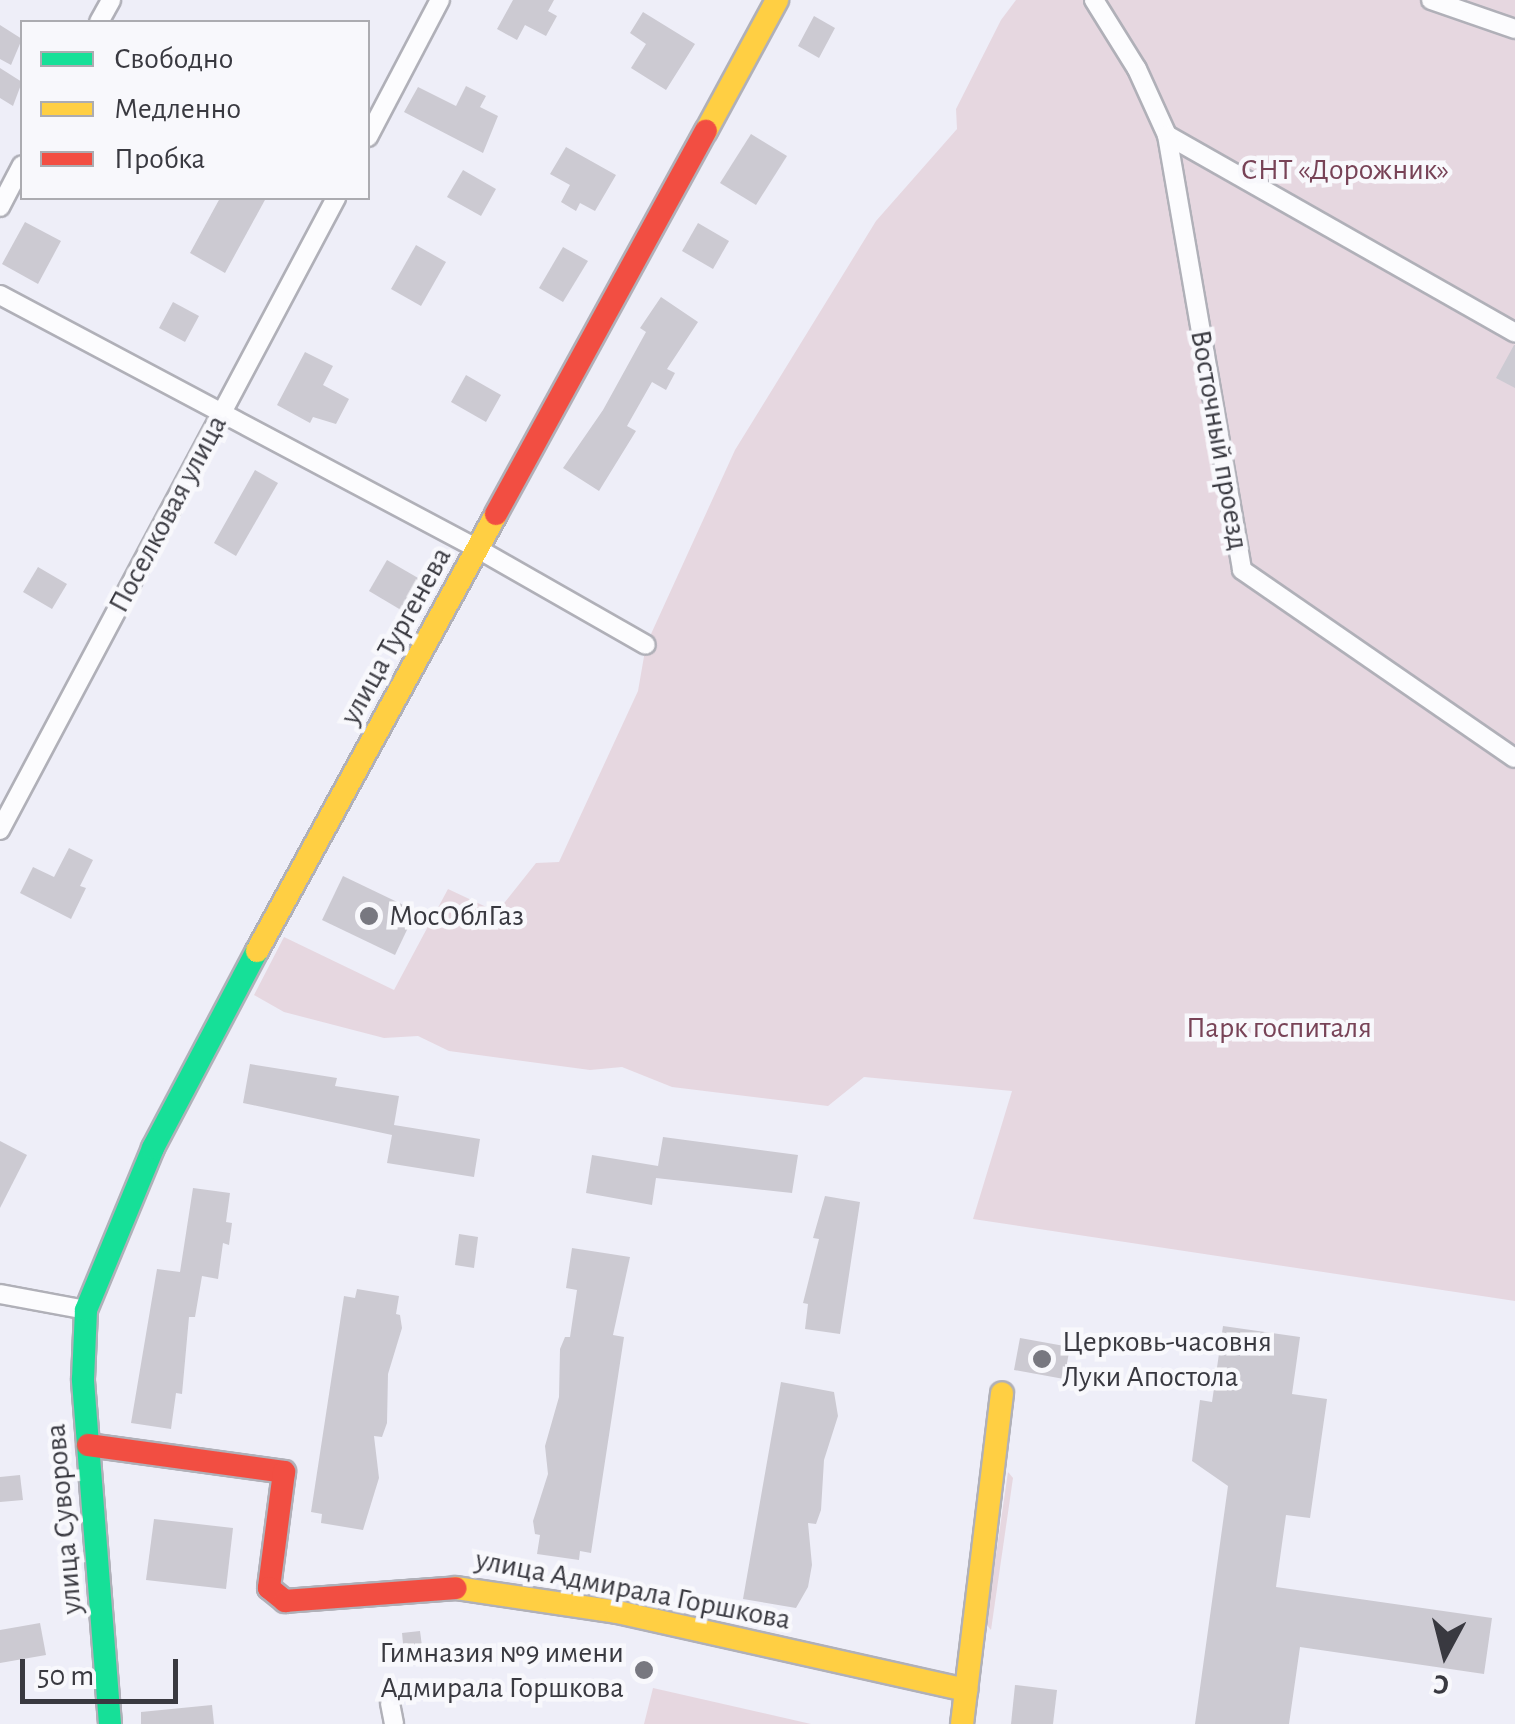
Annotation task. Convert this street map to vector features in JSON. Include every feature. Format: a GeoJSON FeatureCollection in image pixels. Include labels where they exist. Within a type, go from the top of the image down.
{"type":"FeatureCollection","features":[{"type":"Feature","properties":{"kind":"street"},"geometry":{"type":"LineString","coordinates":[[370,134],[440,0]]}},
{"type":"Feature","properties":{"kind":"street","name":"улица Тургенева"},"geometry":{"type":"LineString","coordinates":[[86,1310],[153,1148],[777,0]]}},
{"type":"Feature","properties":{"kind":"street","name":"Восточный проезд"},"geometry":{"type":"LineString","coordinates":[[1094,0],[1136,69],[1167,135],[1242,570],[1515,758]]}},
{"type":"Feature","properties":{"kind":"street"},"geometry":{"type":"LineString","coordinates":[[1431,0],[1515,29]]}},
{"type":"Feature","properties":{"kind":"street"},"geometry":{"type":"LineString","coordinates":[[1167,135],[1515,333]]}},
{"type":"Feature","properties":{"kind":"street"},"geometry":{"type":"LineString","coordinates":[[0,207],[20,169]]}},
{"type":"Feature","properties":{"kind":"street","name":"Поселковая улица"},"geometry":{"type":"LineString","coordinates":[[0,830],[335,200]]}},
{"type":"Feature","properties":{"kind":"street"},"geometry":{"type":"LineString","coordinates":[[0,295],[478,550],[646,645]]}},
{"type":"Feature","properties":{"kind":"street"},"geometry":{"type":"LineString","coordinates":[[0,1294],[86,1310]]}},
{"type":"Feature","properties":{"kind":"street","name":"улица Суворова"},"geometry":{"type":"LineString","coordinates":[[86,1310],[82,1379],[110,1724]]}},
{"type":"Feature","properties":{"kind":"street"},"geometry":{"type":"LineString","coordinates":[[962,1724],[1002,1393]]}},
{"type":"Feature","properties":{"kind":"street","name":"улица Адмирала Горшкова"},"geometry":{"type":"LineString","coordinates":[[88,1445],[284,1472],[270,1588],[286,1601],[446,1587],[493,1590],[616,1612],[966,1690]]}},
{"type":"Feature","properties":{"kind":"street"},"geometry":{"type":"LineString","coordinates":[[390,1703],[394,1724]]}},
{"type":"Feature","properties":{"kind":"green space"},"geometry":{"type":"Polygon","coordinates":[[[1016,0],[1515,0],[1515,1301],[973,1219],[1012,1091],[864,1077],[828,1106],[672,1087],[622,1067],[590,1070],[449,1051],[418,1036],[384,1038],[284,1012],[254,995],[284,937],[394,990],[448,889],[497,912],[536,863],[559,862],[638,691],[646,645],[735,450],[876,221],[957,129],[956,109],[1001,20],[1016,0]]]}},
{"type":"Feature","properties":{"kind":"green space"},"geometry":{"type":"Polygon","coordinates":[[[1008,1472],[1013,1478],[991,1630],[986,1624],[1008,1472]]]}},
{"type":"Feature","properties":{"kind":"green space"},"geometry":{"type":"Polygon","coordinates":[[[653,1688],[811,1724],[644,1724],[653,1688]]]}},
{"type":"Feature","properties":{"kind":"building"},"geometry":{"type":"Polygon","coordinates":[[[513,0],[554,0],[548,11],[557,16],[546,36],[525,25],[517,40],[497,29],[513,0]]]}},
{"type":"Feature","properties":{"kind":"building"},"geometry":{"type":"Polygon","coordinates":[[[643,12],[695,44],[666,90],[631,68],[646,44],[630,33],[643,12]]]}},
{"type":"Feature","properties":{"kind":"building"},"geometry":{"type":"Polygon","coordinates":[[[814,16],[835,28],[819,58],[798,46],[814,16]]]}},
{"type":"Feature","properties":{"kind":"building"},"geometry":{"type":"Polygon","coordinates":[[[0,25],[20,38],[20,44],[11,65],[0,59],[0,25]]]}},
{"type":"Feature","properties":{"kind":"building"},"geometry":{"type":"Polygon","coordinates":[[[0,68],[20,81],[20,87],[13,106],[0,98],[0,68]]]}},
{"type":"Feature","properties":{"kind":"building"},"geometry":{"type":"Polygon","coordinates":[[[466,86],[486,96],[480,107],[498,116],[483,153],[404,112],[418,87],[456,106],[466,86]]]}},
{"type":"Feature","properties":{"kind":"building"},"geometry":{"type":"Polygon","coordinates":[[[751,134],[787,156],[756,205],[720,183],[751,134]]]}},
{"type":"Feature","properties":{"kind":"building"},"geometry":{"type":"Polygon","coordinates":[[[566,147],[616,175],[595,211],[580,203],[576,211],[561,202],[570,185],[550,174],[566,147]]]}},
{"type":"Feature","properties":{"kind":"building"},"geometry":{"type":"Polygon","coordinates":[[[463,170],[496,189],[481,216],[447,197],[463,170]]]}},
{"type":"Feature","properties":{"kind":"building"},"geometry":{"type":"Polygon","coordinates":[[[219,200],[265,200],[225,273],[190,253],[219,200]]]}},
{"type":"Feature","properties":{"kind":"building"},"geometry":{"type":"Polygon","coordinates":[[[25,222],[61,241],[38,284],[2,264],[25,222]]]}},
{"type":"Feature","properties":{"kind":"building"},"geometry":{"type":"Polygon","coordinates":[[[698,223],[729,241],[713,269],[682,251],[698,223]]]}},
{"type":"Feature","properties":{"kind":"building"},"geometry":{"type":"Polygon","coordinates":[[[416,245],[446,262],[421,306],[391,289],[416,245]]]}},
{"type":"Feature","properties":{"kind":"building"},"geometry":{"type":"Polygon","coordinates":[[[563,247],[588,261],[563,302],[539,288],[563,247]]]}},
{"type":"Feature","properties":{"kind":"building"},"geometry":{"type":"Polygon","coordinates":[[[661,297],[698,322],[667,369],[675,373],[666,390],[652,382],[627,426],[636,431],[599,491],[563,468],[603,410],[646,332],[640,328],[661,297]]]}},
{"type":"Feature","properties":{"kind":"building"},"geometry":{"type":"Polygon","coordinates":[[[173,302],[199,316],[185,342],[159,328],[173,302]]]}},
{"type":"Feature","properties":{"kind":"building"},"geometry":{"type":"Polygon","coordinates":[[[1515,345],[1515,388],[1496,378],[1515,345]]]}},
{"type":"Feature","properties":{"kind":"building"},"geometry":{"type":"Polygon","coordinates":[[[305,352],[333,366],[323,385],[349,399],[336,424],[313,417],[310,423],[277,405],[305,352]]]}},
{"type":"Feature","properties":{"kind":"building"},"geometry":{"type":"Polygon","coordinates":[[[466,375],[501,395],[486,422],[451,402],[466,375]]]}},
{"type":"Feature","properties":{"kind":"building"},"geometry":{"type":"Polygon","coordinates":[[[255,470],[278,483],[236,556],[214,543],[255,470]]]}},
{"type":"Feature","properties":{"kind":"building"},"geometry":{"type":"Polygon","coordinates":[[[387,560],[425,582],[406,613],[369,591],[387,560]]]}},
{"type":"Feature","properties":{"kind":"building"},"geometry":{"type":"Polygon","coordinates":[[[38,567],[67,584],[52,609],[23,592],[38,567]]]}},
{"type":"Feature","properties":{"kind":"building"},"geometry":{"type":"Polygon","coordinates":[[[69,848],[93,860],[80,886],[86,888],[71,919],[20,893],[33,867],[54,877],[69,848]]]}},
{"type":"Feature","properties":{"kind":"building","name":"МосОблГаз"},"geometry":{"type":"Polygon","coordinates":[[[343,876],[416,911],[395,955],[322,920],[343,876]]]}},
{"type":"Feature","properties":{"kind":"building"},"geometry":{"type":"Polygon","coordinates":[[[250,1064],[337,1078],[335,1086],[399,1096],[394,1125],[480,1139],[474,1177],[387,1163],[392,1135],[243,1103],[250,1064]]]}},
{"type":"Feature","properties":{"kind":"building"},"geometry":{"type":"Polygon","coordinates":[[[663,1137],[798,1155],[792,1193],[656,1178],[652,1205],[586,1193],[592,1155],[658,1166],[663,1137]]]}},
{"type":"Feature","properties":{"kind":"building"},"geometry":{"type":"Polygon","coordinates":[[[0,1141],[27,1155],[0,1208],[0,1141]]]}},
{"type":"Feature","properties":{"kind":"building"},"geometry":{"type":"Polygon","coordinates":[[[193,1188],[230,1193],[226,1222],[232,1223],[229,1245],[223,1243],[218,1279],[202,1276],[195,1317],[189,1317],[182,1394],[176,1393],[171,1429],[131,1423],[157,1269],[180,1272],[193,1188]]]}},
{"type":"Feature","properties":{"kind":"building"},"geometry":{"type":"Polygon","coordinates":[[[825,1196],[860,1202],[840,1334],[805,1329],[808,1304],[803,1303],[819,1239],[813,1238],[825,1196]]]}},
{"type":"Feature","properties":{"kind":"building"},"geometry":{"type":"Polygon","coordinates":[[[459,1234],[478,1237],[474,1268],[455,1265],[459,1234]]]}},
{"type":"Feature","properties":{"kind":"building"},"geometry":{"type":"Polygon","coordinates":[[[572,1248],[630,1257],[613,1335],[624,1337],[591,1553],[580,1551],[579,1560],[537,1554],[540,1535],[535,1534],[533,1521],[548,1474],[545,1446],[559,1397],[560,1349],[565,1337],[570,1337],[577,1290],[566,1288],[572,1248]]]}},
{"type":"Feature","properties":{"kind":"building"},"geometry":{"type":"Polygon","coordinates":[[[357,1289],[399,1296],[396,1314],[400,1315],[402,1328],[388,1374],[387,1423],[382,1437],[374,1436],[379,1478],[363,1530],[321,1523],[322,1514],[311,1512],[344,1296],[355,1298],[357,1289]]]}},
{"type":"Feature","properties":{"kind":"building"},"geometry":{"type":"Polygon","coordinates":[[[1223,1326],[1300,1337],[1292,1394],[1327,1399],[1310,1518],[1286,1515],[1276,1587],[1492,1618],[1484,1674],[1300,1647],[1289,1724],[1195,1724],[1228,1486],[1192,1461],[1200,1400],[1212,1402],[1223,1326]]]}},
{"type":"Feature","properties":{"kind":"building","name":"Церковь-часовня Луки Апостола"},"geometry":{"type":"Polygon","coordinates":[[[1020,1338],[1070,1347],[1064,1379],[1014,1370],[1020,1338]]]}},
{"type":"Feature","properties":{"kind":"building"},"geometry":{"type":"Polygon","coordinates":[[[781,1382],[834,1392],[838,1416],[824,1460],[821,1510],[816,1524],[808,1523],[812,1565],[808,1587],[796,1608],[743,1599],[781,1382]]]}},
{"type":"Feature","properties":{"kind":"building"},"geometry":{"type":"Polygon","coordinates":[[[20,1475],[23,1500],[0,1502],[0,1477],[20,1475]]]}},
{"type":"Feature","properties":{"kind":"building"},"geometry":{"type":"Polygon","coordinates":[[[154,1519],[233,1528],[226,1589],[146,1580],[154,1519]]]}},
{"type":"Feature","properties":{"kind":"building"},"geometry":{"type":"Polygon","coordinates":[[[40,1623],[46,1655],[0,1663],[0,1630],[40,1623]]]}},
{"type":"Feature","properties":{"kind":"building"},"geometry":{"type":"Polygon","coordinates":[[[420,1631],[424,1661],[405,1664],[402,1633],[420,1631]]]}},
{"type":"Feature","properties":{"kind":"building"},"geometry":{"type":"Polygon","coordinates":[[[1015,1685],[1057,1690],[1053,1724],[1011,1724],[1015,1685]]]}},
{"type":"Feature","properties":{"kind":"building"},"geometry":{"type":"Polygon","coordinates":[[[212,1705],[214,1724],[141,1724],[141,1712],[212,1705]]]}},
{"type":"Feature","properties":{"kind":"traffic: fast"},"geometry":{"type":"LineString","coordinates":[[110,1724],[83,1379],[86,1310],[153,1148],[257,951]]}},
{"type":"Feature","properties":{"kind":"traffic: slow"},"geometry":{"type":"LineString","coordinates":[[706,131],[777,0]]}},
{"type":"Feature","properties":{"kind":"traffic: slow"},"geometry":{"type":"LineString","coordinates":[[257,951],[496,514]]}},
{"type":"Feature","properties":{"kind":"traffic: slow"},"geometry":{"type":"LineString","coordinates":[[962,1724],[1002,1393]]}},
{"type":"Feature","properties":{"kind":"traffic: slow"},"geometry":{"type":"LineString","coordinates":[[456,1588],[617,1612],[966,1690]]}},
{"type":"Feature","properties":{"kind":"traffic: jam"},"geometry":{"type":"LineString","coordinates":[[496,514],[706,131]]}},
{"type":"Feature","properties":{"kind":"traffic: jam"},"geometry":{"type":"LineString","coordinates":[[88,1445],[284,1472],[269,1588],[285,1601],[456,1588]]}},
{"type":"Feature","properties":{"kind":"place","name":"МосОблГаз"},"geometry":{"type":"Point","coordinates":[369,916]}},
{"type":"Feature","properties":{"kind":"place","name":"Церковь-часовня Луки Апостола"},"geometry":{"type":"Point","coordinates":[1042,1359]}},
{"type":"Feature","properties":{"kind":"place","name":"Гимназия №9 имени Адмирала Горшкова"},"geometry":{"type":"Point","coordinates":[644,1670]}},
{"type":"Feature","properties":{"kind":"park label","name":"СНТ «Дорожник»"},"geometry":{"type":"Point","coordinates":[1345,170]}},
{"type":"Feature","properties":{"kind":"park label","name":"Парк госпиталя"},"geometry":{"type":"Point","coordinates":[1279,1028]}}]}
